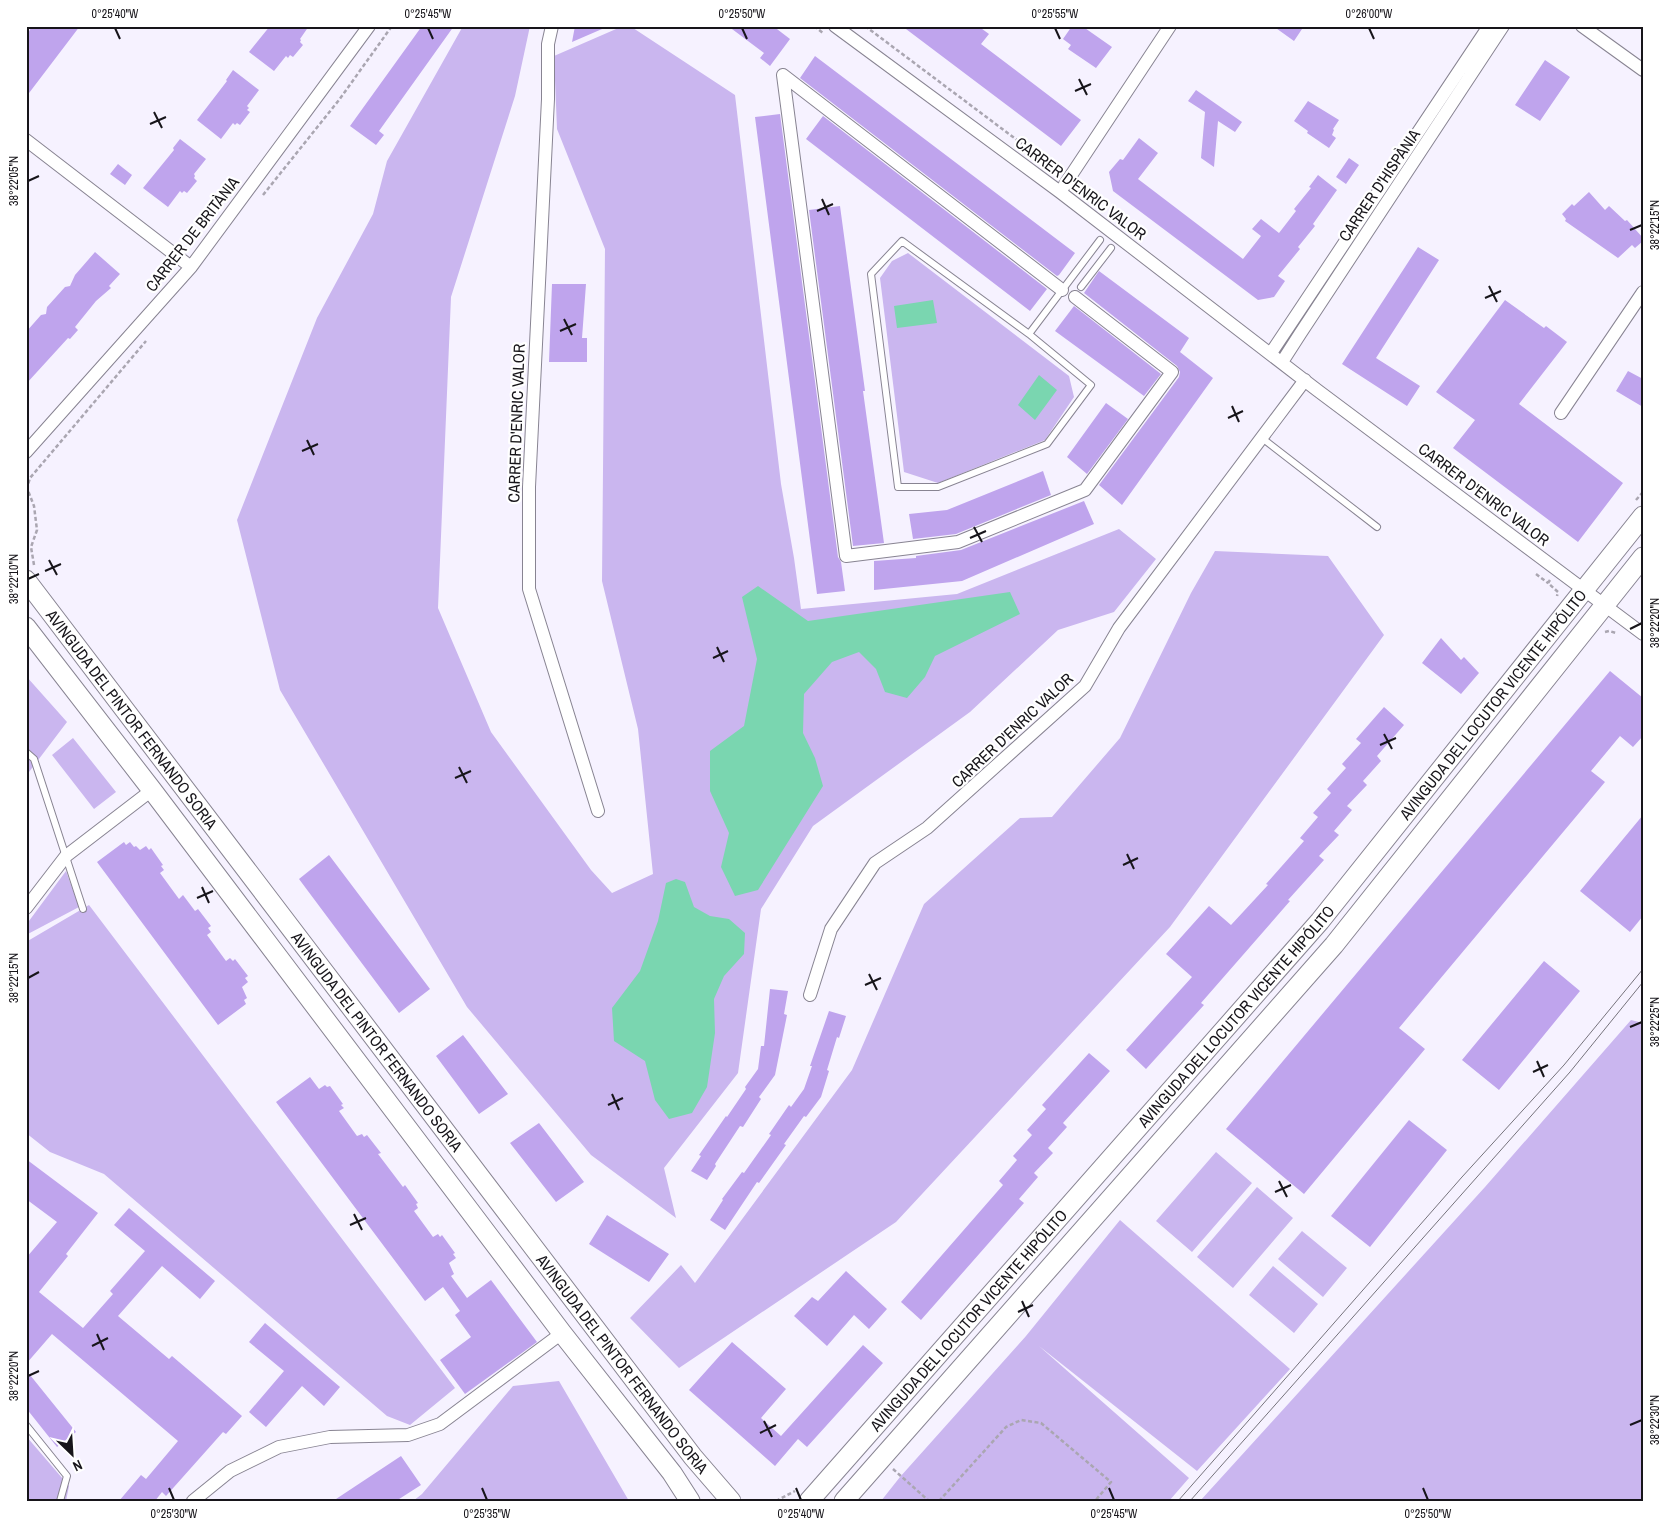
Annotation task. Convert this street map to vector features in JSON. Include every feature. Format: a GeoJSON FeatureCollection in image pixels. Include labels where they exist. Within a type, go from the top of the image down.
{"type":"FeatureCollection","features":[{"type":"Feature","properties":{"kind":"main road","name":"AVINGUDA DEL LOCUTOR VICENTE HIPÓLITO"},"geometry":{"type":"LineString","coordinates":[[804,1494],[1320,921],[1584,590],[1637,511]]}},
{"type":"Feature","properties":{"kind":"main road","name":"AVINGUDA DEL LOCUTOR VICENTE HIPÓLITO"},"geometry":{"type":"LineString","coordinates":[[844,1501],[1334,945],[1643,558]]}},
{"type":"Feature","properties":{"kind":"main road","name":"AVINGUDA DEL PINTOR FERNANDO SORIA"},"geometry":{"type":"LineString","coordinates":[[31,575],[693,1457],[731,1501]]}},
{"type":"Feature","properties":{"kind":"main road","name":"AVINGUDA DEL PINTOR FERNANDO SORIA"},"geometry":{"type":"LineString","coordinates":[[26,627],[152,790],[562,1333],[672,1473],[690,1501]]}},
{"type":"Feature","properties":{"kind":"street","name":"CARRER D'ENRIC VALOR"},"geometry":{"type":"LineString","coordinates":[[552,26],[548,44],[548,99],[529,478],[529,589],[598,811]]}},
{"type":"Feature","properties":{"kind":"street","name":"CARRER D'ENRIC VALOR"},"geometry":{"type":"LineString","coordinates":[[835,26],[1060,192],[1305,380],[1643,634]]}},
{"type":"Feature","properties":{"kind":"street"},"geometry":{"type":"LineString","coordinates":[[1060,192],[1170,26]]}},
{"type":"Feature","properties":{"kind":"street","name":"CARRER D'HISPÀNIA"},"geometry":{"type":"LineString","coordinates":[[1271,353],[1489,26]]}},
{"type":"Feature","properties":{"kind":"street","name":"CARRER D'HISPÀNIA"},"geometry":{"type":"LineString","coordinates":[[1282,362],[1503,26]]}},
{"type":"Feature","properties":{"kind":"street"},"geometry":{"type":"LineString","coordinates":[[1582,26],[1643,70]]}},
{"type":"Feature","properties":{"kind":"street","name":"CARRER DE BRITÀNIA"},"geometry":{"type":"LineString","coordinates":[[26,452],[191,267],[366,27]]}},
{"type":"Feature","properties":{"kind":"street"},"geometry":{"type":"LineString","coordinates":[[1062,290],[783,75],[846,556],[958,542],[1085,490],[1172,372],[1078,292]]}},
{"type":"Feature","properties":{"kind":"street"},"geometry":{"type":"LineString","coordinates":[[26,140],[191,267]]}},
{"type":"Feature","properties":{"kind":"street"},"geometry":{"type":"LineString","coordinates":[[1561,413],[1643,292]]}},
{"type":"Feature","properties":{"kind":"street","name":"CARRER D'ENRIC VALOR"},"geometry":{"type":"LineString","coordinates":[[810,995],[831,929],[875,863],[928,828],[1085,686],[1119,628],[1305,380]]}},
{"type":"Feature","properties":{"kind":"street","name":"AVINGUDA DEL PINTOR FERNANDO SORIA"},"geometry":{"type":"LineString","coordinates":[[26,908],[66,856],[152,790]]}},
{"type":"Feature","properties":{"kind":"street","name":"AVINGUDA DEL PINTOR FERNANDO SORIA"},"geometry":{"type":"LineString","coordinates":[[193,1501],[230,1471],[279,1447],[330,1437],[408,1436],[440,1424],[562,1333]]}},
{"type":"Feature","properties":{"kind":"lane"},"geometry":{"type":"LineString","coordinates":[[1029,334],[1100,240]]}},
{"type":"Feature","properties":{"kind":"lane"},"geometry":{"type":"LineString","coordinates":[[902,241],[1029,334],[1091,385],[1047,444],[938,487],[898,488],[871,274],[902,241]]}},
{"type":"Feature","properties":{"kind":"lane"},"geometry":{"type":"LineString","coordinates":[[1078,292],[1111,248]]}},
{"type":"Feature","properties":{"kind":"lane"},"geometry":{"type":"LineString","coordinates":[[1262,438],[1377,527]]}},
{"type":"Feature","properties":{"kind":"lane"},"geometry":{"type":"LineString","coordinates":[[26,752],[34,759],[83,909]]}},
{"type":"Feature","properties":{"kind":"lane"},"geometry":{"type":"LineString","coordinates":[[26,1425],[67,1476],[60,1501]]}},
{"type":"Feature","properties":{"kind":"path"},"geometry":{"type":"LineString","coordinates":[[260,200],[340,100],[392,26]]}},
{"type":"Feature","properties":{"kind":"path"},"geometry":{"type":"LineString","coordinates":[[865,26],[1053,167],[1076,170]]}},
{"type":"Feature","properties":{"kind":"path"},"geometry":{"type":"LineString","coordinates":[[31,575],[33,563],[31,547],[37,530],[34,506],[27,488],[30,478],[149,338]]}},
{"type":"Feature","properties":{"kind":"path"},"geometry":{"type":"LineString","coordinates":[[1637,511],[1643,492]]}},
{"type":"Feature","properties":{"kind":"path"},"geometry":{"type":"LineString","coordinates":[[1557,570],[1548,583],[1558,592],[1557,600]]}},
{"type":"Feature","properties":{"kind":"path"},"geometry":{"type":"LineString","coordinates":[[939,1501],[1006,1426],[1020,1420],[1041,1423],[1111,1482],[1095,1501]]}},
{"type":"Feature","properties":{"kind":"path"},"geometry":{"type":"LineString","coordinates":[[892,1468],[929,1501]]}},
{"type":"Feature","properties":{"kind":"path"},"geometry":{"type":"LineString","coordinates":[[776,1501],[794,1493],[804,1494]]}},
{"type":"Feature","properties":{"kind":"shaded area"},"geometry":{"type":"Polygon","coordinates":[[[463,26],[530,26],[515,96],[451,297],[438,608],[491,732],[591,870],[612,893],[653,874],[638,729],[602,581],[605,249],[557,129],[554,56],[623,26],[630,26],[735,95],[781,484],[801,609],[957,594],[1119,529],[1156,559],[1114,612],[1058,630],[970,712],[813,826],[761,909],[738,1073],[664,1168],[676,1218],[591,1155],[467,1007],[280,690],[237,520],[317,318],[373,214],[387,161],[463,26]]]}},
{"type":"Feature","properties":{"kind":"shaded area"},"geometry":{"type":"Polygon","coordinates":[[[908,253],[1069,376],[1074,397],[1045,440],[938,483],[904,472],[880,278],[892,261],[908,253]]]}},
{"type":"Feature","properties":{"kind":"shaded area"},"geometry":{"type":"Polygon","coordinates":[[[933,300],[937,323],[897,328],[894,306],[933,300]]]}},
{"type":"Feature","properties":{"kind":"shaded area"},"geometry":{"type":"Polygon","coordinates":[[[1039,375],[1057,390],[1035,420],[1018,405],[1039,375]]]}},
{"type":"Feature","properties":{"kind":"shaded area"},"geometry":{"type":"Polygon","coordinates":[[[1215,551],[1328,556],[1384,635],[1170,927],[896,1222],[679,1368],[630,1318],[681,1265],[695,1283],[852,1070],[924,904],[1020,818],[1052,817],[1120,738],[1191,593],[1215,551]]]}},
{"type":"Feature","properties":{"kind":"shaded area"},"geometry":{"type":"Polygon","coordinates":[[[758,586],[808,621],[1010,592],[1020,614],[935,656],[925,677],[907,698],[885,692],[876,669],[859,652],[832,662],[804,694],[803,733],[815,758],[823,786],[758,890],[735,896],[721,867],[729,833],[710,791],[710,751],[744,726],[757,659],[742,597],[758,586]]]}},
{"type":"Feature","properties":{"kind":"shaded area"},"geometry":{"type":"Polygon","coordinates":[[[26,676],[67,722],[26,776],[26,676]]]}},
{"type":"Feature","properties":{"kind":"shaded area"},"geometry":{"type":"Polygon","coordinates":[[[73,738],[116,792],[94,809],[52,755],[73,738]]]}},
{"type":"Feature","properties":{"kind":"shaded area"},"geometry":{"type":"Polygon","coordinates":[[[66,871],[79,907],[26,935],[26,925],[66,871]]]}},
{"type":"Feature","properties":{"kind":"shaded area"},"geometry":{"type":"Polygon","coordinates":[[[676,879],[685,882],[694,907],[710,916],[729,919],[745,933],[744,954],[724,976],[714,999],[715,1033],[707,1087],[692,1113],[669,1119],[655,1100],[645,1061],[614,1041],[612,1008],[640,971],[658,921],[666,883],[676,879]]]}},
{"type":"Feature","properties":{"kind":"shaded area"},"geometry":{"type":"Polygon","coordinates":[[[89,905],[455,1388],[410,1425],[387,1416],[104,1174],[50,1152],[26,1133],[26,942],[89,905]]]}},
{"type":"Feature","properties":{"kind":"shaded area"},"geometry":{"type":"Polygon","coordinates":[[[1631,1020],[1643,1023],[1643,1501],[1200,1501],[1485,1187],[1631,1020]]]}},
{"type":"Feature","properties":{"kind":"shaded area"},"geometry":{"type":"Polygon","coordinates":[[[1216,1152],[1252,1183],[1192,1252],[1156,1221],[1216,1152]]]}},
{"type":"Feature","properties":{"kind":"shaded area"},"geometry":{"type":"Polygon","coordinates":[[[1257,1187],[1293,1218],[1233,1288],[1197,1257],[1257,1187]]]}},
{"type":"Feature","properties":{"kind":"shaded area"},"geometry":{"type":"Polygon","coordinates":[[[1120,1220],[1290,1369],[1197,1471],[1039,1346],[1189,1478],[1169,1501],[881,1501],[900,1477],[1026,1336],[1120,1220]]]}},
{"type":"Feature","properties":{"kind":"shaded area"},"geometry":{"type":"Polygon","coordinates":[[[1302,1231],[1347,1268],[1323,1297],[1278,1259],[1302,1231]]]}},
{"type":"Feature","properties":{"kind":"shaded area"},"geometry":{"type":"Polygon","coordinates":[[[1273,1266],[1318,1304],[1294,1333],[1249,1295],[1273,1266]]]}},
{"type":"Feature","properties":{"kind":"shaded area"},"geometry":{"type":"Polygon","coordinates":[[[559,1381],[629,1501],[413,1501],[422,1494],[513,1386],[559,1381]]]}},
{"type":"Feature","properties":{"kind":"shaded area"},"geometry":{"type":"Polygon","coordinates":[[[26,1436],[69,1486],[66,1501],[26,1501],[26,1436]]]}},
{"type":"Feature","properties":{"kind":"building"},"geometry":{"type":"Polygon","coordinates":[[[32,26],[80,26],[26,97],[26,37],[32,26]]]}},
{"type":"Feature","properties":{"kind":"building"},"geometry":{"type":"Polygon","coordinates":[[[270,26],[309,26],[300,39],[303,45],[293,57],[290,55],[288,58],[286,56],[274,71],[249,52],[270,26]]]}},
{"type":"Feature","properties":{"kind":"building"},"geometry":{"type":"Polygon","coordinates":[[[422,26],[454,26],[379,131],[384,135],[376,145],[350,126],[422,26]]]}},
{"type":"Feature","properties":{"kind":"building"},"geometry":{"type":"Polygon","coordinates":[[[575,26],[609,26],[572,42],[575,26]]]}},
{"type":"Feature","properties":{"kind":"building"},"geometry":{"type":"Polygon","coordinates":[[[728,26],[773,26],[790,39],[770,66],[760,58],[764,53],[728,26]]]}},
{"type":"Feature","properties":{"kind":"building"},"geometry":{"type":"Polygon","coordinates":[[[902,26],[978,26],[989,34],[981,44],[1081,120],[1061,146],[902,26]]]}},
{"type":"Feature","properties":{"kind":"building"},"geometry":{"type":"Polygon","coordinates":[[[1072,26],[1082,26],[1112,47],[1096,68],[1068,49],[1071,45],[1063,39],[1072,26]]]}},
{"type":"Feature","properties":{"kind":"building"},"geometry":{"type":"Polygon","coordinates":[[[1273,26],[1304,26],[1294,41],[1273,26]]]}},
{"type":"Feature","properties":{"kind":"building"},"geometry":{"type":"Polygon","coordinates":[[[815,56],[1075,253],[1059,275],[1057,276],[800,78],[815,56]]]}},
{"type":"Feature","properties":{"kind":"building"},"geometry":{"type":"Polygon","coordinates":[[[1545,60],[1570,77],[1540,121],[1515,105],[1545,60]]]}},
{"type":"Feature","properties":{"kind":"building"},"geometry":{"type":"Polygon","coordinates":[[[233,70],[259,90],[247,106],[249,108],[247,110],[250,112],[240,125],[233,123],[221,139],[197,120],[227,81],[233,70]]]}},
{"type":"Feature","properties":{"kind":"building"},"geometry":{"type":"Polygon","coordinates":[[[1196,90],[1242,122],[1235,132],[1218,121],[1214,167],[1201,158],[1205,112],[1188,101],[1196,90]]]}},
{"type":"Feature","properties":{"kind":"building"},"geometry":{"type":"Polygon","coordinates":[[[1308,101],[1339,120],[1333,129],[1332,135],[1336,138],[1329,148],[1307,133],[1308,131],[1294,121],[1308,101]]]}},
{"type":"Feature","properties":{"kind":"building"},"geometry":{"type":"Polygon","coordinates":[[[780,114],[838,557],[841,562],[845,591],[817,594],[755,117],[780,114]]]}},
{"type":"Feature","properties":{"kind":"building"},"geometry":{"type":"Polygon","coordinates":[[[823,116],[1047,289],[1030,311],[806,139],[823,116]]]}},
{"type":"Feature","properties":{"kind":"building"},"geometry":{"type":"Polygon","coordinates":[[[1139,138],[1158,153],[1138,179],[1243,259],[1261,236],[1252,229],[1261,219],[1279,233],[1296,211],[1294,209],[1311,188],[1309,187],[1318,175],[1337,190],[1313,224],[1315,226],[1298,247],[1300,249],[1278,276],[1285,281],[1274,297],[1258,300],[1113,191],[1109,172],[1120,159],[1123,160],[1139,138]]]}},
{"type":"Feature","properties":{"kind":"building"},"geometry":{"type":"Polygon","coordinates":[[[180,139],[206,159],[194,174],[194,178],[197,181],[187,193],[180,191],[168,207],[143,188],[174,150],[173,148],[180,139]]]}},
{"type":"Feature","properties":{"kind":"building"},"geometry":{"type":"Polygon","coordinates":[[[1349,158],[1359,165],[1346,184],[1336,177],[1349,158]]]}},
{"type":"Feature","properties":{"kind":"building"},"geometry":{"type":"Polygon","coordinates":[[[118,164],[132,175],[125,185],[110,174],[118,164]]]}},
{"type":"Feature","properties":{"kind":"building"},"geometry":{"type":"Polygon","coordinates":[[[1589,192],[1605,210],[1609,206],[1625,221],[1627,220],[1643,238],[1643,241],[1635,248],[1632,245],[1618,258],[1565,221],[1566,219],[1562,214],[1589,192]]]}},
{"type":"Feature","properties":{"kind":"building"},"geometry":{"type":"Polygon","coordinates":[[[840,206],[884,543],[853,546],[809,210],[840,206]]]}},
{"type":"Feature","properties":{"kind":"building"},"geometry":{"type":"Polygon","coordinates":[[[1418,247],[1439,260],[1376,358],[1420,386],[1407,406],[1342,364],[1418,247]]]}},
{"type":"Feature","properties":{"kind":"building"},"geometry":{"type":"Polygon","coordinates":[[[95,252],[120,274],[109,286],[111,288],[96,301],[75,327],[78,330],[70,339],[68,338],[26,384],[26,332],[41,315],[46,314],[47,307],[65,287],[70,286],[75,275],[95,252]]]}},
{"type":"Feature","properties":{"kind":"building"},"geometry":{"type":"Polygon","coordinates":[[[1099,271],[1189,338],[1180,352],[1213,378],[1122,505],[1099,485],[1179,377],[1180,372],[1177,366],[1084,293],[1099,271]]]}},
{"type":"Feature","properties":{"kind":"building"},"geometry":{"type":"Polygon","coordinates":[[[552,284],[586,284],[582,338],[587,338],[587,362],[549,362],[552,284]]]}},
{"type":"Feature","properties":{"kind":"building"},"geometry":{"type":"Polygon","coordinates":[[[1505,300],[1567,342],[1519,404],[1623,483],[1578,542],[1453,448],[1475,420],[1436,392],[1505,300]]]}},
{"type":"Feature","properties":{"kind":"building"},"geometry":{"type":"Polygon","coordinates":[[[1074,306],[1161,374],[1144,396],[1055,331],[1074,306]]]}},
{"type":"Feature","properties":{"kind":"building"},"geometry":{"type":"Polygon","coordinates":[[[1628,371],[1643,379],[1643,407],[1616,391],[1628,371]]]}},
{"type":"Feature","properties":{"kind":"building"},"geometry":{"type":"Polygon","coordinates":[[[1106,403],[1128,419],[1087,474],[1067,457],[1106,403]]]}},
{"type":"Feature","properties":{"kind":"building"},"geometry":{"type":"Polygon","coordinates":[[[1043,471],[1051,495],[956,534],[913,539],[909,514],[947,510],[1043,471]]]}},
{"type":"Feature","properties":{"kind":"building"},"geometry":{"type":"Polygon","coordinates":[[[1084,501],[1094,524],[962,581],[874,590],[874,561],[916,558],[916,556],[961,550],[1084,501]]]}},
{"type":"Feature","properties":{"kind":"building"},"geometry":{"type":"Polygon","coordinates":[[[1441,638],[1461,660],[1464,657],[1479,673],[1461,694],[1422,663],[1441,638]]]}},
{"type":"Feature","properties":{"kind":"building"},"geometry":{"type":"Polygon","coordinates":[[[1610,671],[1643,698],[1643,736],[1633,747],[1620,736],[1591,771],[1605,782],[1399,1028],[1425,1049],[1304,1194],[1226,1129],[1610,671]]]}},
{"type":"Feature","properties":{"kind":"building"},"geometry":{"type":"Polygon","coordinates":[[[1384,707],[1404,725],[1377,756],[1381,761],[1363,781],[1367,785],[1347,806],[1352,810],[1334,831],[1339,835],[1319,856],[1324,860],[1201,1003],[1204,1005],[1146,1069],[1126,1050],[1192,977],[1166,954],[1209,906],[1231,925],[1268,885],[1266,884],[1304,841],[1300,838],[1318,817],[1313,813],[1331,793],[1327,789],[1346,768],[1342,764],[1361,743],[1356,739],[1384,707]]]}},
{"type":"Feature","properties":{"kind":"building"},"geometry":{"type":"Polygon","coordinates":[[[1643,815],[1643,916],[1630,932],[1580,891],[1643,815]]]}},
{"type":"Feature","properties":{"kind":"building"},"geometry":{"type":"Polygon","coordinates":[[[124,842],[126,845],[130,842],[140,850],[146,846],[149,850],[151,848],[163,865],[161,866],[164,870],[160,873],[179,899],[183,895],[195,911],[198,909],[211,926],[208,928],[211,932],[207,935],[226,961],[230,958],[233,961],[235,959],[248,976],[245,978],[248,982],[242,987],[247,998],[244,1000],[246,1004],[218,1025],[97,862],[124,842]]]}},
{"type":"Feature","properties":{"kind":"building"},"geometry":{"type":"Polygon","coordinates":[[[329,855],[430,989],[399,1013],[299,879],[329,855]]]}},
{"type":"Feature","properties":{"kind":"building"},"geometry":{"type":"Polygon","coordinates":[[[1544,961],[1580,991],[1499,1090],[1462,1060],[1544,961]]]}},
{"type":"Feature","properties":{"kind":"building"},"geometry":{"type":"Polygon","coordinates":[[[770,989],[788,991],[784,1014],[787,1015],[775,1075],[759,1097],[761,1099],[743,1127],[740,1126],[715,1164],[716,1166],[707,1180],[691,1171],[701,1156],[699,1155],[727,1117],[758,1069],[761,1046],[764,1046],[770,989]]]}},
{"type":"Feature","properties":{"kind":"building"},"geometry":{"type":"Polygon","coordinates":[[[829,1011],[846,1016],[839,1038],[837,1037],[821,1097],[806,1117],[804,1116],[784,1144],[786,1145],[759,1183],[757,1182],[725,1230],[710,1220],[722,1199],[742,1172],[744,1173],[771,1135],[769,1134],[789,1105],[791,1107],[804,1089],[829,1011]]]}},
{"type":"Feature","properties":{"kind":"building"},"geometry":{"type":"Polygon","coordinates":[[[463,1035],[508,1094],[479,1114],[436,1056],[463,1035]]]}},
{"type":"Feature","properties":{"kind":"building"},"geometry":{"type":"Polygon","coordinates":[[[1089,1053],[1110,1071],[1063,1123],[1067,1127],[1048,1148],[1053,1153],[1034,1173],[1038,1177],[1019,1199],[1024,1203],[921,1320],[901,1302],[1003,1185],[999,1181],[1017,1160],[1013,1156],[1032,1135],[1027,1130],[1046,1109],[1042,1105],[1089,1053]]]}},
{"type":"Feature","properties":{"kind":"building"},"geometry":{"type":"Polygon","coordinates":[[[310,1077],[319,1089],[325,1085],[327,1087],[330,1086],[343,1104],[341,1105],[344,1108],[339,1111],[357,1136],[362,1134],[364,1137],[367,1135],[381,1153],[378,1154],[403,1187],[405,1185],[418,1203],[416,1204],[418,1208],[414,1211],[433,1237],[438,1234],[440,1237],[442,1235],[455,1253],[453,1254],[456,1258],[449,1263],[454,1274],[451,1276],[467,1298],[491,1280],[537,1342],[465,1394],[440,1360],[471,1337],[455,1315],[460,1311],[443,1287],[425,1301],[276,1102],[310,1077]]]}},
{"type":"Feature","properties":{"kind":"building"},"geometry":{"type":"Polygon","coordinates":[[[1409,1120],[1447,1150],[1370,1247],[1331,1216],[1409,1120]]]}},
{"type":"Feature","properties":{"kind":"building"},"geometry":{"type":"Polygon","coordinates":[[[539,1123],[584,1182],[556,1202],[510,1143],[539,1123]]]}},
{"type":"Feature","properties":{"kind":"building"},"geometry":{"type":"Polygon","coordinates":[[[26,1159],[98,1213],[66,1254],[68,1256],[39,1292],[83,1328],[113,1294],[110,1291],[145,1251],[114,1225],[129,1208],[215,1281],[200,1299],[162,1266],[118,1316],[169,1359],[172,1356],[242,1416],[226,1434],[223,1432],[166,1496],[162,1492],[155,1501],[119,1501],[141,1475],[146,1479],[178,1441],[52,1334],[26,1364],[26,1258],[57,1222],[26,1199],[26,1159]]]}},
{"type":"Feature","properties":{"kind":"building"},"geometry":{"type":"Polygon","coordinates":[[[607,1215],[669,1254],[649,1282],[589,1244],[607,1215]]]}},
{"type":"Feature","properties":{"kind":"building"},"geometry":{"type":"Polygon","coordinates":[[[846,1271],[887,1309],[869,1329],[854,1315],[827,1346],[794,1316],[812,1297],[818,1301],[846,1271]]]}},
{"type":"Feature","properties":{"kind":"building"},"geometry":{"type":"Polygon","coordinates":[[[265,1323],[340,1387],[324,1406],[302,1386],[266,1427],[249,1412],[284,1371],[249,1342],[265,1323]]]}},
{"type":"Feature","properties":{"kind":"building"},"geometry":{"type":"Polygon","coordinates":[[[732,1342],[786,1389],[761,1418],[781,1436],[863,1345],[883,1363],[807,1447],[798,1439],[775,1466],[689,1390],[732,1342]]]}},
{"type":"Feature","properties":{"kind":"building"},"geometry":{"type":"Polygon","coordinates":[[[26,1370],[76,1432],[57,1447],[26,1408],[26,1370]]]}},
{"type":"Feature","properties":{"kind":"building"},"geometry":{"type":"Polygon","coordinates":[[[401,1456],[421,1485],[396,1501],[333,1501],[401,1456]]]}},
{"type":"Feature","properties":{"kind":"tram line"},"geometry":{"type":"LineString","coordinates":[[1178,1501],[1462,1177],[1564,1065],[1643,969]]}},
{"type":"Feature","properties":{"kind":"tram line"},"geometry":{"type":"LineString","coordinates":[[1190,1501],[1570,1072],[1643,982]]}}]}
